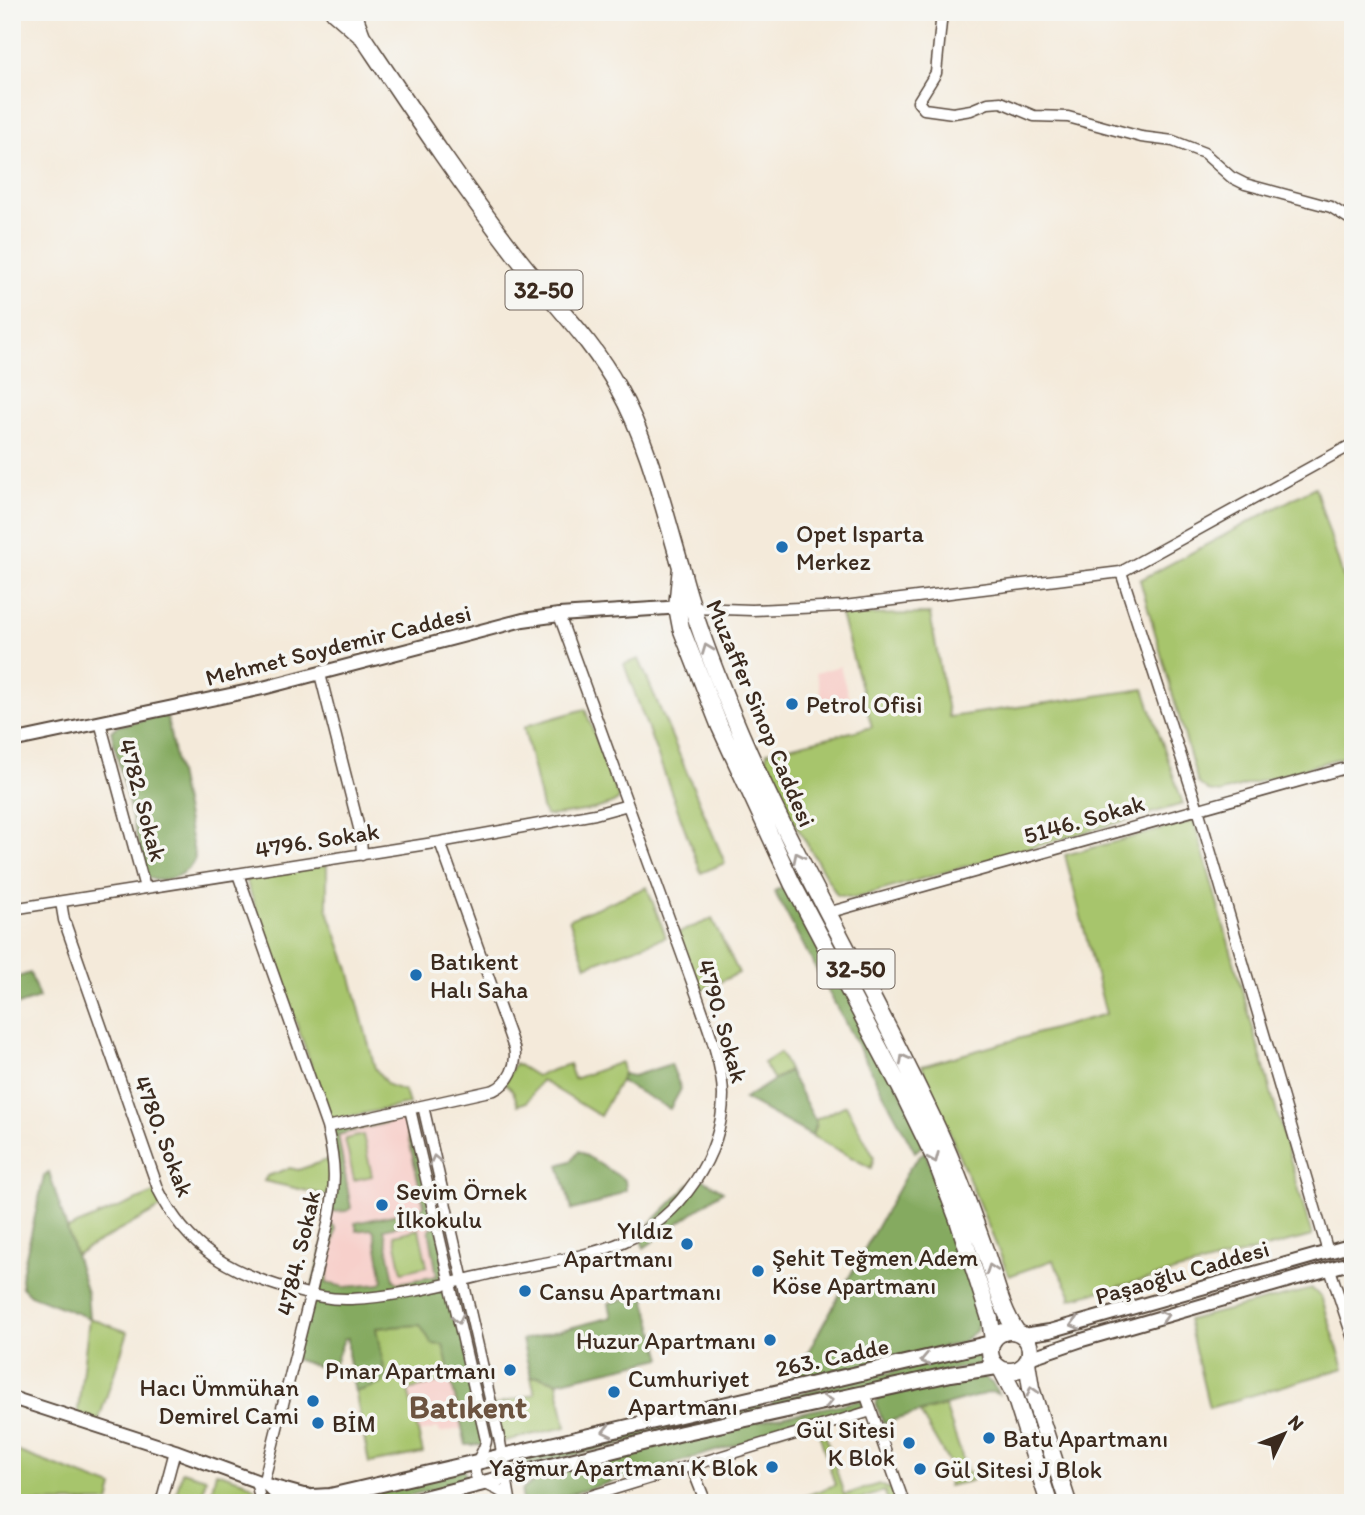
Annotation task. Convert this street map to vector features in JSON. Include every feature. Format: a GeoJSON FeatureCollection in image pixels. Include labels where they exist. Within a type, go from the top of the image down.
{"type":"FeatureCollection","features":[{"type":"Feature","properties":{"kind":"main road","name":"32-50"},"geometry":{"type":"LineString","coordinates":[[334,12],[362,36]]}},
{"type":"Feature","properties":{"kind":"main road","name":"32-50"},"geometry":{"type":"LineString","coordinates":[[353,12],[362,36]]}},
{"type":"Feature","properties":{"kind":"main road","name":"Muzaffer Sinop Caddesi"},"geometry":{"type":"LineString","coordinates":[[362,36],[514,254],[594,352],[617,387],[643,443],[681,567],[684,607],[681,628],[746,789],[935,1159],[990,1319],[992,1342]]}},
{"type":"Feature","properties":{"kind":"main road","name":"Muzaffer Sinop Caddesi"},"geometry":{"type":"LineString","coordinates":[[684,607],[752,761],[940,1134],[969,1203],[1005,1310],[1020,1333]]}},
{"type":"Feature","properties":{"kind":"main road"},"geometry":{"type":"LineString","coordinates":[[1049,1503],[1015,1396],[991,1359],[992,1342],[1003,1332],[1020,1333],[1030,1346],[1028,1360],[1031,1388],[1068,1503]]}},
{"type":"Feature","properties":{"kind":"main road","name":"263. Cadde"},"geometry":{"type":"LineString","coordinates":[[309,1499],[992,1342]]}},
{"type":"Feature","properties":{"kind":"main road"},"geometry":{"type":"LineString","coordinates":[[999,1368],[1013,1371],[1028,1360]]}},
{"type":"Feature","properties":{"kind":"main road","name":"263. Cadde"},"geometry":{"type":"LineString","coordinates":[[404,1503],[682,1433],[951,1374],[999,1368]]}},
{"type":"Feature","properties":{"kind":"street"},"geometry":{"type":"LineString","coordinates":[[942,12],[936,73],[918,102],[924,109],[953,113],[1001,102],[1034,116],[1077,119],[1128,134],[1173,141],[1204,153],[1231,177],[1245,184],[1331,207],[1353,221]]}},
{"type":"Feature","properties":{"kind":"street"},"geometry":{"type":"LineString","coordinates":[[684,607],[752,610],[844,606],[1121,572],[1353,444]]}},
{"type":"Feature","properties":{"kind":"street"},"geometry":{"type":"LineString","coordinates":[[1121,572],[1198,809],[1328,1252]]}},
{"type":"Feature","properties":{"kind":"street","name":"Mehmet Soydemir Caddesi"},"geometry":{"type":"LineString","coordinates":[[12,741],[320,674],[510,623],[559,615],[684,607]]}},
{"type":"Feature","properties":{"kind":"street","name":"4790. Sokak"},"geometry":{"type":"LineString","coordinates":[[450,1283],[604,1248],[635,1237],[661,1220],[679,1203],[698,1176],[710,1151],[722,1106],[719,1070],[707,1025],[559,615]]}},
{"type":"Feature","properties":{"kind":"street"},"geometry":{"type":"LineString","coordinates":[[320,674],[361,836],[362,855]]}},
{"type":"Feature","properties":{"kind":"street","name":"4782. Sokak"},"geometry":{"type":"LineString","coordinates":[[100,722],[145,888]]}},
{"type":"Feature","properties":{"kind":"street","name":"5146. Sokak"},"geometry":{"type":"LineString","coordinates":[[827,914],[1353,766]]}},
{"type":"Feature","properties":{"kind":"street","name":"4796. Sokak"},"geometry":{"type":"LineString","coordinates":[[12,909],[440,842],[584,816],[628,805]]}},
{"type":"Feature","properties":{"kind":"street"},"geometry":{"type":"LineString","coordinates":[[327,1127],[498,1088],[508,1079],[515,1063],[514,1048],[440,842]]}},
{"type":"Feature","properties":{"kind":"street","name":"4784. Sokak"},"geometry":{"type":"LineString","coordinates":[[238,874],[327,1127],[335,1181],[332,1205],[262,1484]]}},
{"type":"Feature","properties":{"kind":"street","name":"4780. Sokak"},"geometry":{"type":"LineString","coordinates":[[61,902],[64,920],[159,1191],[174,1217],[196,1243],[227,1266],[261,1281],[310,1295],[342,1299],[364,1298],[450,1283]]}},
{"type":"Feature","properties":{"kind":"street"},"geometry":{"type":"LineString","coordinates":[[422,1106],[503,1455],[511,1501]]}},
{"type":"Feature","properties":{"kind":"street"},"geometry":{"type":"LineString","coordinates":[[410,1109],[486,1440],[475,1472],[483,1482],[501,1490],[511,1501]]}},
{"type":"Feature","properties":{"kind":"street","name":"Paşaoğlu Caddesi"},"geometry":{"type":"LineString","coordinates":[[1020,1333],[1050,1331],[1353,1245]]}},
{"type":"Feature","properties":{"kind":"street","name":"Paşaoğlu Caddesi"},"geometry":{"type":"LineString","coordinates":[[1028,1360],[1082,1340],[1353,1262]]}},
{"type":"Feature","properties":{"kind":"street"},"geometry":{"type":"LineString","coordinates":[[1330,1269],[1353,1339]]}},
{"type":"Feature","properties":{"kind":"street"},"geometry":{"type":"LineString","coordinates":[[865,1392],[904,1503]]}},
{"type":"Feature","properties":{"kind":"street"},"geometry":{"type":"LineString","coordinates":[[12,1398],[175,1451],[309,1499]]}},
{"type":"Feature","properties":{"kind":"street"},"geometry":{"type":"LineString","coordinates":[[568,1503],[871,1411]]}},
{"type":"Feature","properties":{"kind":"street"},"geometry":{"type":"LineString","coordinates":[[161,1503],[175,1451]]}},
{"type":"Feature","properties":{"kind":"street"},"geometry":{"type":"LineString","coordinates":[[691,1465],[706,1503]]}},
{"type":"Feature","properties":{"kind":"street"},"geometry":{"type":"LineString","coordinates":[[261,1503],[262,1484]]}},
{"type":"Feature","properties":{"kind":"street"},"geometry":{"type":"LineString","coordinates":[[262,1484],[285,1503]]}},
{"type":"Feature","properties":{"kind":"shaded area"},"geometry":{"type":"Polygon","coordinates":[[[840,666],[850,702],[825,709],[816,673],[840,666]]]}},
{"type":"Feature","properties":{"kind":"shaded area","name":"Sevim Örnek İlkokulu"},"geometry":{"type":"Polygon","coordinates":[[[410,1109],[450,1283],[310,1295],[334,1197],[327,1127],[410,1109]]]}},
{"type":"Feature","properties":{"kind":"shaded area"},"geometry":{"type":"Polygon","coordinates":[[[451,1379],[463,1428],[440,1433],[438,1428],[418,1433],[408,1390],[451,1379]]]}},
{"type":"Feature","properties":{"kind":"green space"},"geometry":{"type":"Polygon","coordinates":[[[1315,487],[1345,583],[1353,581],[1353,754],[1219,793],[1208,791],[1198,783],[1140,580],[1315,487]]]}},
{"type":"Feature","properties":{"kind":"green space"},"geometry":{"type":"Polygon","coordinates":[[[930,614],[949,717],[1144,689],[1183,804],[855,898],[837,895],[776,791],[765,763],[767,752],[872,727],[841,615],[930,614]]]}},
{"type":"Feature","properties":{"kind":"green space"},"geometry":{"type":"Polygon","coordinates":[[[639,659],[725,863],[701,873],[624,664],[639,659]]]}},
{"type":"Feature","properties":{"kind":"green space"},"geometry":{"type":"Polygon","coordinates":[[[585,709],[619,799],[596,809],[547,816],[543,812],[524,728],[585,709]]]}},
{"type":"Feature","properties":{"kind":"green space"},"geometry":{"type":"Polygon","coordinates":[[[164,715],[167,718],[195,858],[182,873],[161,880],[148,877],[145,871],[111,731],[118,726],[164,715]]]}},
{"type":"Feature","properties":{"kind":"green space"},"geometry":{"type":"Polygon","coordinates":[[[1194,821],[1312,1236],[1070,1299],[1071,1294],[1053,1260],[1009,1276],[922,1066],[1106,1014],[1065,855],[1194,821]]]}},
{"type":"Feature","properties":{"kind":"green space"},"geometry":{"type":"Polygon","coordinates":[[[327,865],[327,908],[348,966],[375,1068],[388,1085],[405,1091],[409,1104],[333,1120],[329,1116],[246,880],[250,877],[327,865]]]}},
{"type":"Feature","properties":{"kind":"green space"},"geometry":{"type":"Polygon","coordinates":[[[792,883],[927,1142],[915,1152],[774,891],[792,883]]]}},
{"type":"Feature","properties":{"kind":"green space"},"geometry":{"type":"Polygon","coordinates":[[[647,887],[666,937],[586,966],[569,919],[647,887]]]}},
{"type":"Feature","properties":{"kind":"green space"},"geometry":{"type":"Polygon","coordinates":[[[712,919],[739,973],[696,993],[675,934],[712,919]]]}},
{"type":"Feature","properties":{"kind":"green space"},"geometry":{"type":"Polygon","coordinates":[[[30,973],[39,998],[12,1007],[12,979],[30,973]]]}},
{"type":"Feature","properties":{"kind":"green space"},"geometry":{"type":"Polygon","coordinates":[[[780,1053],[789,1070],[774,1080],[764,1063],[780,1053]]]}},
{"type":"Feature","properties":{"kind":"green space"},"geometry":{"type":"Polygon","coordinates":[[[621,1062],[622,1077],[600,1116],[541,1080],[527,1102],[518,1105],[513,1091],[505,1083],[515,1063],[536,1076],[569,1064],[574,1079],[621,1062]]]}},
{"type":"Feature","properties":{"kind":"green space"},"geometry":{"type":"Polygon","coordinates":[[[671,1064],[681,1089],[670,1109],[620,1081],[623,1074],[633,1076],[671,1064]]]}},
{"type":"Feature","properties":{"kind":"green space"},"geometry":{"type":"Polygon","coordinates":[[[789,1071],[816,1122],[812,1136],[744,1099],[789,1071]]]}},
{"type":"Feature","properties":{"kind":"green space"},"geometry":{"type":"Polygon","coordinates":[[[846,1105],[874,1157],[871,1168],[812,1136],[815,1120],[846,1105]]]}},
{"type":"Feature","properties":{"kind":"green space"},"geometry":{"type":"Polygon","coordinates":[[[410,1109],[435,1217],[384,1229],[394,1280],[398,1283],[437,1276],[429,1229],[437,1225],[486,1440],[481,1445],[466,1445],[443,1345],[432,1344],[420,1325],[376,1328],[386,1378],[381,1384],[355,1392],[348,1338],[344,1339],[332,1371],[294,1359],[328,1224],[336,1230],[326,1283],[345,1287],[380,1284],[383,1280],[374,1231],[357,1231],[355,1223],[421,1209],[424,1206],[405,1123],[401,1119],[338,1135],[351,1208],[347,1211],[330,1212],[334,1197],[327,1127],[410,1109]]]}},
{"type":"Feature","properties":{"kind":"green space"},"geometry":{"type":"Polygon","coordinates":[[[363,1135],[372,1176],[354,1180],[345,1139],[363,1135]]]}},
{"type":"Feature","properties":{"kind":"green space"},"geometry":{"type":"Polygon","coordinates":[[[579,1151],[625,1180],[626,1190],[599,1203],[572,1210],[559,1165],[571,1161],[579,1151]]]}},
{"type":"Feature","properties":{"kind":"green space"},"geometry":{"type":"Polygon","coordinates":[[[925,1151],[981,1314],[976,1331],[961,1343],[794,1383],[792,1377],[910,1167],[925,1151]]]}},
{"type":"Feature","properties":{"kind":"green space"},"geometry":{"type":"Polygon","coordinates":[[[333,1158],[334,1197],[264,1181],[267,1176],[290,1168],[298,1170],[333,1158]]]}},
{"type":"Feature","properties":{"kind":"green space"},"geometry":{"type":"Polygon","coordinates":[[[49,1172],[87,1293],[89,1318],[30,1295],[22,1287],[21,1278],[44,1176],[49,1172]]]}},
{"type":"Feature","properties":{"kind":"green space"},"geometry":{"type":"Polygon","coordinates":[[[698,1176],[723,1191],[644,1248],[639,1235],[698,1176]]]}},
{"type":"Feature","properties":{"kind":"green space"},"geometry":{"type":"Polygon","coordinates":[[[159,1191],[166,1205],[75,1255],[67,1229],[159,1191]]]}},
{"type":"Feature","properties":{"kind":"green space"},"geometry":{"type":"Polygon","coordinates":[[[419,1229],[427,1266],[402,1272],[394,1235],[419,1229]]]}},
{"type":"Feature","properties":{"kind":"green space"},"geometry":{"type":"Polygon","coordinates":[[[450,1283],[471,1374],[408,1390],[423,1453],[369,1463],[348,1353],[348,1338],[450,1283]]]}},
{"type":"Feature","properties":{"kind":"green space"},"geometry":{"type":"Polygon","coordinates":[[[1312,1289],[1321,1296],[1344,1368],[1209,1408],[1188,1320],[1312,1289]]]}},
{"type":"Feature","properties":{"kind":"green space"},"geometry":{"type":"Polygon","coordinates":[[[644,1294],[662,1358],[557,1382],[540,1376],[531,1377],[522,1340],[612,1317],[609,1303],[644,1294]]]}},
{"type":"Feature","properties":{"kind":"green space"},"geometry":{"type":"Polygon","coordinates":[[[89,1318],[128,1332],[97,1425],[77,1418],[89,1318]]]}},
{"type":"Feature","properties":{"kind":"green space"},"geometry":{"type":"Polygon","coordinates":[[[977,1352],[981,1364],[773,1406],[772,1400],[977,1352]]]}},
{"type":"Feature","properties":{"kind":"green space"},"geometry":{"type":"Polygon","coordinates":[[[537,1376],[557,1382],[566,1427],[500,1442],[491,1406],[535,1394],[531,1377],[537,1376]]]}},
{"type":"Feature","properties":{"kind":"green space"},"geometry":{"type":"Polygon","coordinates":[[[984,1378],[993,1384],[998,1394],[992,1392],[883,1423],[876,1403],[878,1397],[920,1387],[984,1378]]]}},
{"type":"Feature","properties":{"kind":"green space"},"geometry":{"type":"Polygon","coordinates":[[[862,1400],[864,1404],[860,1408],[541,1503],[522,1501],[522,1491],[539,1479],[575,1466],[680,1439],[862,1400]]]}},
{"type":"Feature","properties":{"kind":"green space"},"geometry":{"type":"Polygon","coordinates":[[[760,1403],[760,1410],[520,1468],[517,1465],[518,1459],[760,1403]]]}},
{"type":"Feature","properties":{"kind":"green space"},"geometry":{"type":"Polygon","coordinates":[[[945,1406],[968,1474],[977,1472],[978,1475],[970,1481],[948,1486],[951,1470],[949,1463],[920,1413],[945,1406]]]}},
{"type":"Feature","properties":{"kind":"green space"},"geometry":{"type":"Polygon","coordinates":[[[824,1431],[844,1495],[879,1484],[892,1490],[897,1503],[889,1503],[884,1491],[851,1503],[787,1503],[835,1485],[819,1433],[824,1431]]]}},
{"type":"Feature","properties":{"kind":"green space"},"geometry":{"type":"Polygon","coordinates":[[[14,1450],[113,1487],[109,1502],[12,1503],[12,1490],[20,1488],[12,1463],[14,1450]]]}},
{"type":"Feature","properties":{"kind":"green space"},"geometry":{"type":"Polygon","coordinates":[[[464,1469],[467,1481],[379,1503],[330,1503],[464,1469]]]}},
{"type":"Feature","properties":{"kind":"green space"},"geometry":{"type":"Polygon","coordinates":[[[182,1471],[206,1478],[200,1503],[174,1503],[182,1471]]]}},
{"type":"Feature","properties":{"kind":"green space"},"geometry":{"type":"Polygon","coordinates":[[[216,1472],[244,1481],[255,1488],[258,1503],[209,1503],[216,1472]]]}},
{"type":"Feature","properties":{"kind":"place","name":"Opet Isparta Merkez"},"geometry":{"type":"Point","coordinates":[782,547]}},
{"type":"Feature","properties":{"kind":"place","name":"Petrol Ofisi"},"geometry":{"type":"Point","coordinates":[792,704]}},
{"type":"Feature","properties":{"kind":"place","name":"Batıkent Halı Saha"},"geometry":{"type":"Point","coordinates":[416,975]}},
{"type":"Feature","properties":{"kind":"place","name":"Sevim Örnek İlkokulu"},"geometry":{"type":"Point","coordinates":[382,1205]}},
{"type":"Feature","properties":{"kind":"place","name":"Yıldız Apartmanı"},"geometry":{"type":"Point","coordinates":[687,1244]}},
{"type":"Feature","properties":{"kind":"place","name":"Şehit Teğmen Adem Köse Apartmanı"},"geometry":{"type":"Point","coordinates":[758,1271]}},
{"type":"Feature","properties":{"kind":"place","name":"Cansu Apartmanı"},"geometry":{"type":"Point","coordinates":[525,1291]}},
{"type":"Feature","properties":{"kind":"place","name":"Huzur Apartmanı"},"geometry":{"type":"Point","coordinates":[770,1340]}},
{"type":"Feature","properties":{"kind":"place","name":"Pınar Apartmanı"},"geometry":{"type":"Point","coordinates":[510,1370]}},
{"type":"Feature","properties":{"kind":"place","name":"Cumhuriyet Apartmanı"},"geometry":{"type":"Point","coordinates":[614,1392]}},
{"type":"Feature","properties":{"kind":"place","name":"Hacı Ümmühan Demirel Cami"},"geometry":{"type":"Point","coordinates":[313,1401]}},
{"type":"Feature","properties":{"kind":"place","name":"BİM"},"geometry":{"type":"Point","coordinates":[318,1423]}},
{"type":"Feature","properties":{"kind":"place","name":"Batu Apartmanı"},"geometry":{"type":"Point","coordinates":[989,1438]}},
{"type":"Feature","properties":{"kind":"place","name":"Gül Sitesi K Blok"},"geometry":{"type":"Point","coordinates":[909,1443]}},
{"type":"Feature","properties":{"kind":"place","name":"Yağmur Apartmanı K Blok"},"geometry":{"type":"Point","coordinates":[772,1467]}},
{"type":"Feature","properties":{"kind":"place","name":"Gül Sitesi J Blok"},"geometry":{"type":"Point","coordinates":[920,1469]}},
{"type":"Feature","properties":{"kind":"district","name":"Batıkent"},"geometry":{"type":"Point","coordinates":[468,1407]}}]}
